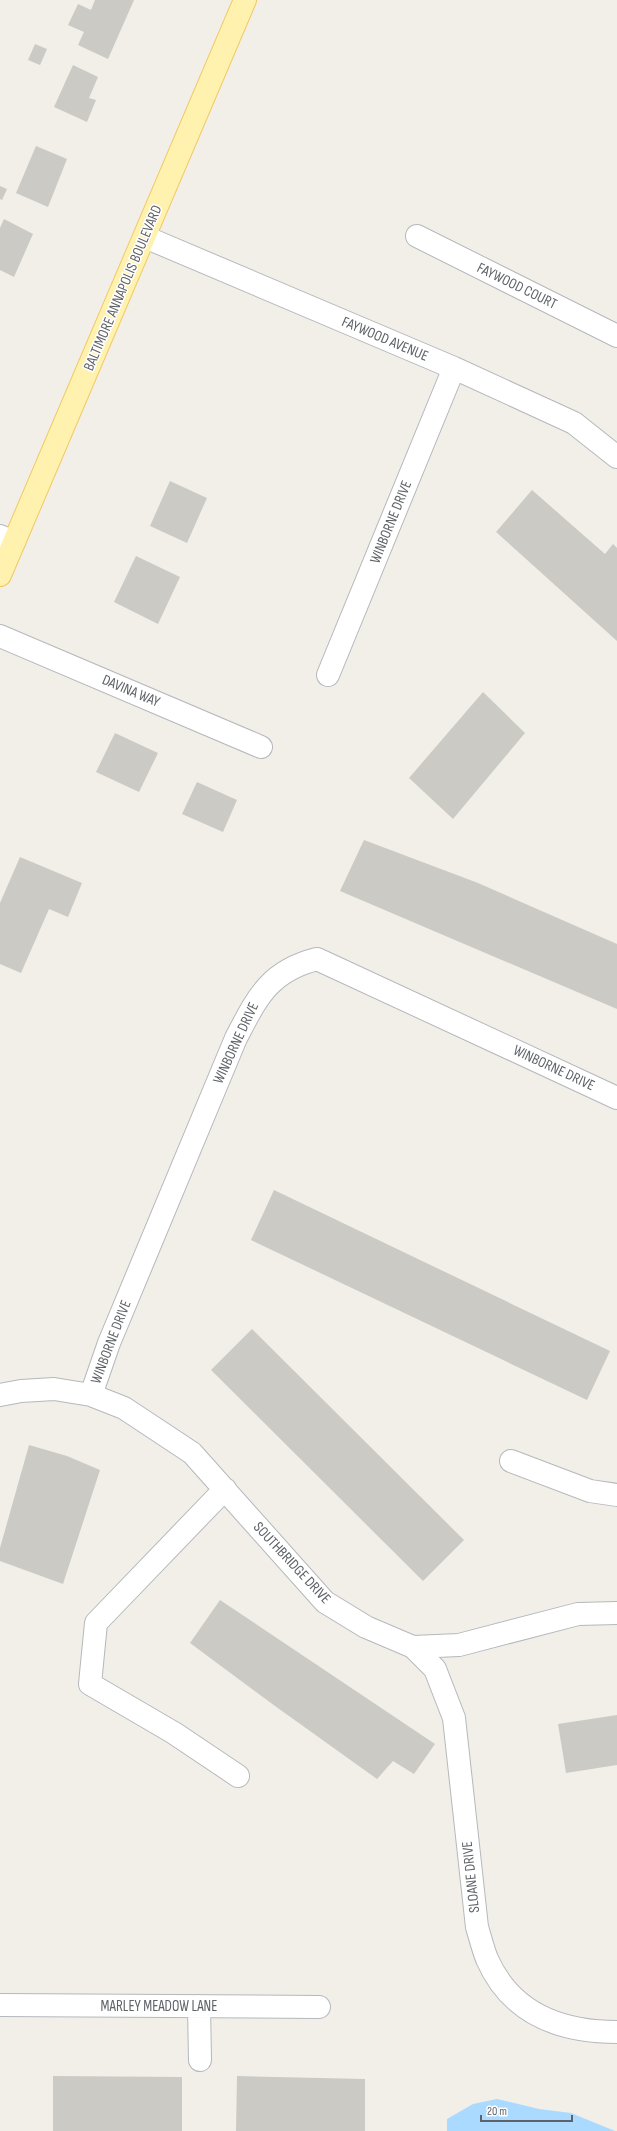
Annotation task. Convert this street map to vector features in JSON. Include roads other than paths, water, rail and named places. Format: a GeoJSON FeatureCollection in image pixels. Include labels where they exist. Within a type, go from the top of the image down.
{"type":"FeatureCollection","features":[{"type":"Feature","properties":{"kind":"main road","name":"BALTIMORE ANNAPOLIS BOULEVARD"},"geometry":{"type":"LineString","coordinates":[[0,575],[7,539],[145,237],[246,0]]}},
{"type":"Feature","properties":{"kind":"street","name":"FAYWOOD COURT"},"geometry":{"type":"LineString","coordinates":[[417,236],[617,336]]}},
{"type":"Feature","properties":{"kind":"street","name":"FAYWOOD AVENUE"},"geometry":{"type":"LineString","coordinates":[[145,237],[454,368],[574,423],[617,457]]}},
{"type":"Feature","properties":{"kind":"street","name":"WINBORNE DRIVE"},"geometry":{"type":"LineString","coordinates":[[328,675],[454,368]]}},
{"type":"Feature","properties":{"kind":"street","name":"DAVINA WAY"},"geometry":{"type":"LineString","coordinates":[[0,636],[262,747]]}},
{"type":"Feature","properties":{"kind":"street","name":"WINBORNE DRIVE"},"geometry":{"type":"LineString","coordinates":[[91,1395],[109,1343],[236,1038],[257,997],[278,976],[298,964],[317,959],[617,1098]]}},
{"type":"Feature","properties":{"kind":"street","name":"SOUTHBRIDGE DRIVE"},"geometry":{"type":"LineString","coordinates":[[0,1395],[21,1391],[54,1389],[91,1395],[124,1408],[192,1453],[325,1602],[366,1627],[414,1647],[459,1645],[578,1614],[617,1613]]}},
{"type":"Feature","properties":{"kind":"street"},"geometry":{"type":"LineString","coordinates":[[511,1461],[590,1491],[617,1495]]}},
{"type":"Feature","properties":{"kind":"street"},"geometry":{"type":"LineString","coordinates":[[225,1490],[96,1623],[90,1684],[174,1733],[238,1776]]}},
{"type":"Feature","properties":{"kind":"street","name":"SLOANE DRIVE"},"geometry":{"type":"LineString","coordinates":[[414,1647],[435,1669],[454,1718],[476,1927],[487,1959],[501,1984],[519,2003],[547,2021],[580,2030],[617,2032]]}},
{"type":"Feature","properties":{"kind":"street","name":"MARLEY MEADOW LANE"},"geometry":{"type":"LineString","coordinates":[[0,2005],[319,2007]]}},
{"type":"Feature","properties":{"kind":"street"},"geometry":{"type":"LineString","coordinates":[[199,2006],[200,2060]]}},
{"type":"Feature","properties":{"kind":"water"},"geometry":{"type":"Polygon","coordinates":[[[497,2099],[539,2109],[571,2113],[615,2131],[447,2131],[447,2119],[473,2104],[497,2099]]]}}]}
